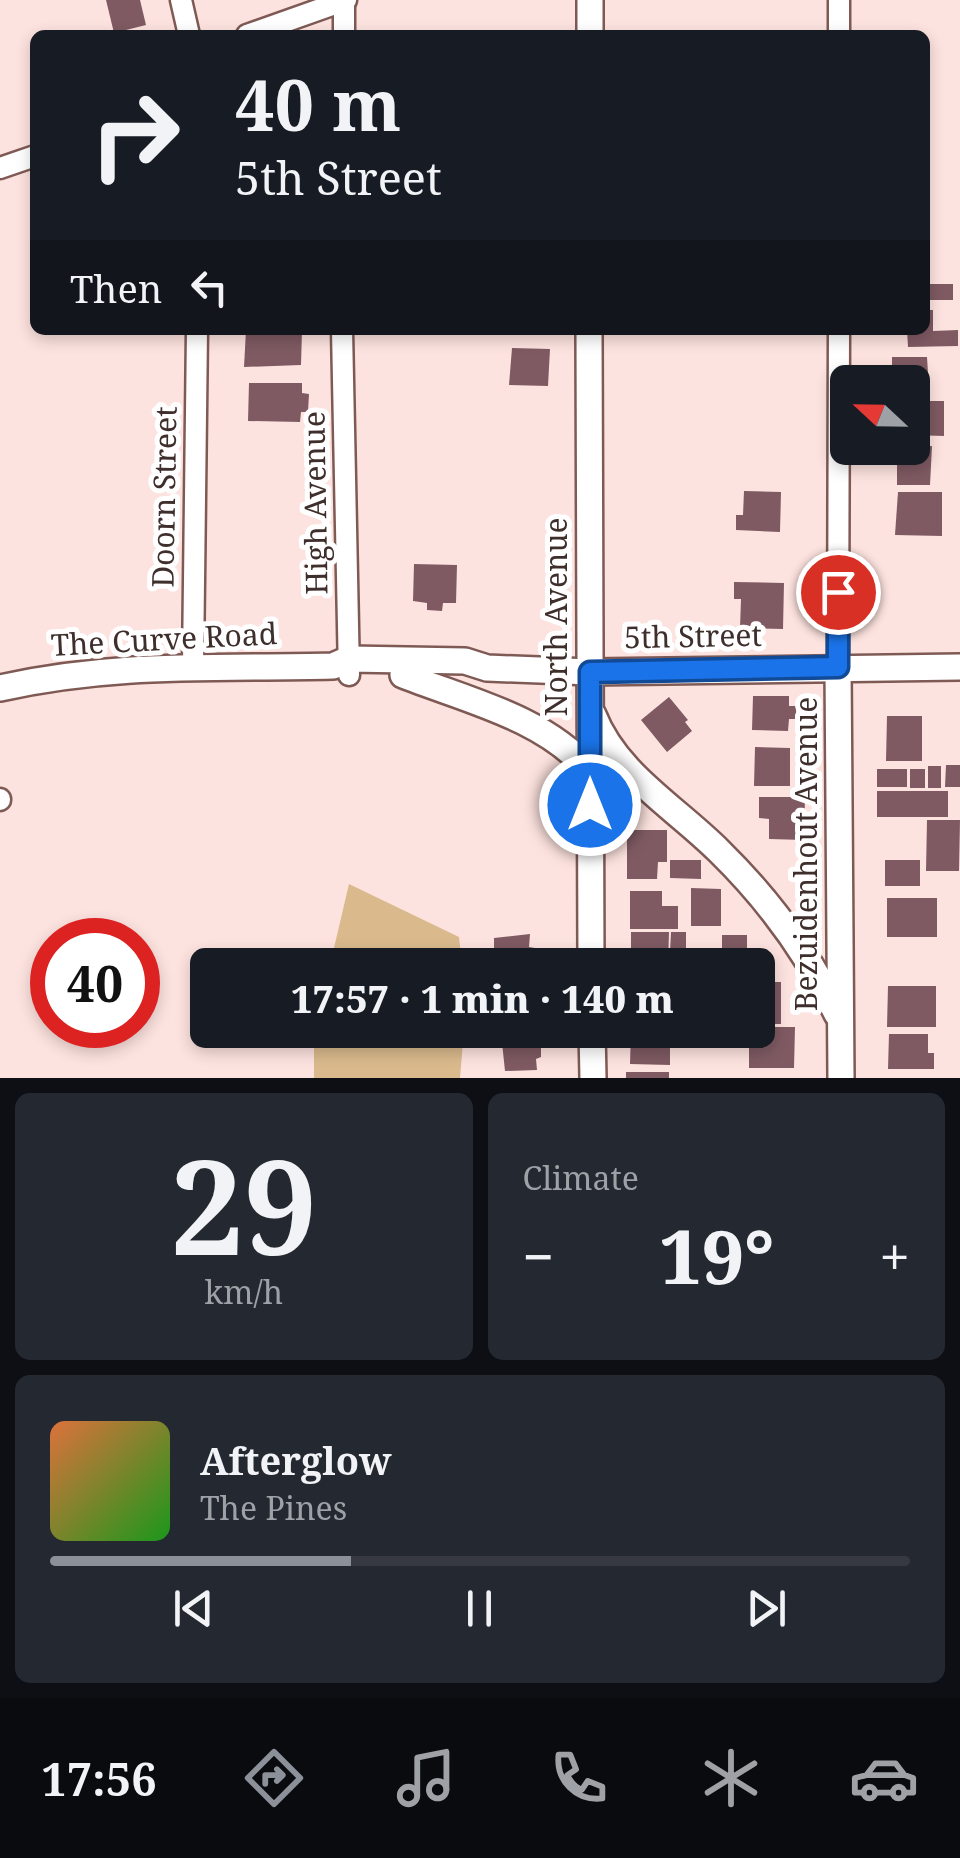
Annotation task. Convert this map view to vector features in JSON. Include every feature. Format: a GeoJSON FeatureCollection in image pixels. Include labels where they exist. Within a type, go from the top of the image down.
{"type":"FeatureCollection","features":[{"type":"Feature","properties":{"kind":"street"},"geometry":{"type":"LineString","coordinates":[[181,0],[188,30]]}},
{"type":"Feature","properties":{"kind":"street"},"geometry":{"type":"LineString","coordinates":[[261,30],[345,0],[344,30]]}},
{"type":"Feature","properties":{"kind":"street"},"geometry":{"type":"LineString","coordinates":[[590,0],[590,30]]}},
{"type":"Feature","properties":{"kind":"street"},"geometry":{"type":"LineString","coordinates":[[839,0],[839,30]]}},
{"type":"Feature","properties":{"kind":"street"},"geometry":{"type":"LineString","coordinates":[[0,168],[30,158]]}},
{"type":"Feature","properties":{"kind":"street","name":"Doorn Street"},"geometry":{"type":"LineString","coordinates":[[193,665],[196,335]]}},
{"type":"Feature","properties":{"kind":"street","name":"High Avenue"},"geometry":{"type":"LineString","coordinates":[[342,335],[344,666]]}},
{"type":"Feature","properties":{"kind":"street","name":"North Avenue"},"geometry":{"type":"LineString","coordinates":[[590,335],[591,948]]}},
{"type":"Feature","properties":{"kind":"street","name":"Bezuidenhout Avenue"},"geometry":{"type":"LineString","coordinates":[[838,335],[841,1078]]}},
{"type":"Feature","properties":{"kind":"street","name":"5th Street"},"geometry":{"type":"LineString","coordinates":[[344,666],[465,660],[487,668],[590,672],[960,667]]}},
{"type":"Feature","properties":{"kind":"street","name":"The Curve Road"},"geometry":{"type":"LineString","coordinates":[[0,688],[50,677],[193,665],[344,666]]}},
{"type":"Feature","properties":{"kind":"street","name":"5th Street"},"geometry":{"type":"LineString","coordinates":[[344,666],[403,675],[467,675],[487,668]]}},
{"type":"Feature","properties":{"kind":"street"},"geometry":{"type":"LineString","coordinates":[[403,675],[543,732],[570,750],[589,770]]}},
{"type":"Feature","properties":{"kind":"street"},"geometry":{"type":"LineString","coordinates":[[589,706],[609,749],[718,850],[776,914],[818,973],[842,1023]]}},
{"type":"Feature","properties":{"kind":"street"},"geometry":{"type":"LineString","coordinates":[[590,805],[606,786],[634,775]]}},
{"type":"Feature","properties":{"kind":"street"},"geometry":{"type":"LineString","coordinates":[[592,1048],[592,1078]]}},
{"type":"Feature","properties":{"kind":"shaded area"},"geometry":{"type":"Polygon","coordinates":[[[349,884],[459,937],[460,948],[334,948],[349,884]]]}},
{"type":"Feature","properties":{"kind":"shaded area"},"geometry":{"type":"Polygon","coordinates":[[[314,1048],[462,1048],[460,1078],[314,1078],[314,1048]]]}},
{"type":"Feature","properties":{"kind":"building"},"geometry":{"type":"Polygon","coordinates":[[[106,0],[140,0],[146,25],[113,30],[106,0]]]}},
{"type":"Feature","properties":{"kind":"building"},"geometry":{"type":"Polygon","coordinates":[[[930,284],[953,284],[953,300],[930,300],[930,284]]]}},
{"type":"Feature","properties":{"kind":"building"},"geometry":{"type":"Polygon","coordinates":[[[930,310],[933,331],[958,330],[958,346],[908,347],[907,335],[930,335],[930,310]]]}},
{"type":"Feature","properties":{"kind":"building"},"geometry":{"type":"Polygon","coordinates":[[[246,335],[302,335],[301,365],[244,367],[246,335]]]}},
{"type":"Feature","properties":{"kind":"building"},"geometry":{"type":"Polygon","coordinates":[[[512,348],[550,349],[548,386],[509,385],[512,348]]]}},
{"type":"Feature","properties":{"kind":"building"},"geometry":{"type":"Polygon","coordinates":[[[892,357],[927,357],[928,365],[892,365],[892,357]]]}},
{"type":"Feature","properties":{"kind":"building"},"geometry":{"type":"Polygon","coordinates":[[[249,383],[302,383],[302,393],[309,394],[308,412],[301,412],[300,422],[248,421],[249,383]]]}},
{"type":"Feature","properties":{"kind":"building"},"geometry":{"type":"Polygon","coordinates":[[[930,401],[944,401],[944,436],[930,436],[930,401]]]}},
{"type":"Feature","properties":{"kind":"building"},"geometry":{"type":"Polygon","coordinates":[[[932,446],[930,485],[897,485],[897,465],[930,465],[932,446]]]}},
{"type":"Feature","properties":{"kind":"building"},"geometry":{"type":"Polygon","coordinates":[[[744,491],[781,492],[780,532],[736,530],[736,515],[743,515],[744,491]]]}},
{"type":"Feature","properties":{"kind":"building"},"geometry":{"type":"Polygon","coordinates":[[[898,492],[942,492],[942,536],[895,535],[898,492]]]}},
{"type":"Feature","properties":{"kind":"building"},"geometry":{"type":"Polygon","coordinates":[[[414,564],[457,565],[456,603],[443,603],[442,611],[427,610],[427,603],[413,601],[414,564]]]}},
{"type":"Feature","properties":{"kind":"building"},"geometry":{"type":"Polygon","coordinates":[[[734,582],[784,583],[783,629],[740,628],[741,599],[734,599],[734,582]]]}},
{"type":"Feature","properties":{"kind":"building"},"geometry":{"type":"Polygon","coordinates":[[[753,696],[789,696],[789,706],[796,706],[796,719],[789,719],[788,731],[752,730],[753,696]]]}},
{"type":"Feature","properties":{"kind":"building"},"geometry":{"type":"Polygon","coordinates":[[[669,697],[692,731],[667,752],[641,720],[669,697]]]}},
{"type":"Feature","properties":{"kind":"building"},"geometry":{"type":"Polygon","coordinates":[[[887,716],[922,716],[922,761],[886,761],[887,716]]]}},
{"type":"Feature","properties":{"kind":"building"},"geometry":{"type":"Polygon","coordinates":[[[755,747],[790,748],[790,786],[754,786],[755,747]]]}},
{"type":"Feature","properties":{"kind":"building"},"geometry":{"type":"Polygon","coordinates":[[[946,765],[960,765],[960,787],[945,787],[946,765]]]}},
{"type":"Feature","properties":{"kind":"building"},"geometry":{"type":"Polygon","coordinates":[[[928,766],[941,766],[941,788],[928,788],[928,766]]]}},
{"type":"Feature","properties":{"kind":"building"},"geometry":{"type":"Polygon","coordinates":[[[877,769],[907,769],[907,787],[877,787],[877,769]]]}},
{"type":"Feature","properties":{"kind":"building"},"geometry":{"type":"Polygon","coordinates":[[[910,769],[925,769],[925,788],[910,788],[910,769]]]}},
{"type":"Feature","properties":{"kind":"building"},"geometry":{"type":"Polygon","coordinates":[[[877,791],[948,791],[948,817],[877,817],[877,791]]]}},
{"type":"Feature","properties":{"kind":"building"},"geometry":{"type":"Polygon","coordinates":[[[759,797],[805,797],[804,840],[769,839],[769,819],[759,818],[759,797]]]}},
{"type":"Feature","properties":{"kind":"building"},"geometry":{"type":"Polygon","coordinates":[[[927,820],[960,820],[959,871],[926,871],[927,820]]]}},
{"type":"Feature","properties":{"kind":"building"},"geometry":{"type":"Polygon","coordinates":[[[627,830],[667,830],[667,862],[658,862],[657,879],[627,879],[627,830]]]}},
{"type":"Feature","properties":{"kind":"building"},"geometry":{"type":"Polygon","coordinates":[[[670,860],[701,860],[701,879],[670,878],[670,860]]]}},
{"type":"Feature","properties":{"kind":"building"},"geometry":{"type":"Polygon","coordinates":[[[885,860],[920,860],[920,886],[885,886],[885,860]]]}},
{"type":"Feature","properties":{"kind":"building"},"geometry":{"type":"Polygon","coordinates":[[[691,888],[721,889],[721,926],[691,926],[691,888]]]}},
{"type":"Feature","properties":{"kind":"building"},"geometry":{"type":"Polygon","coordinates":[[[630,891],[662,891],[662,906],[678,906],[678,929],[630,929],[630,891]]]}},
{"type":"Feature","properties":{"kind":"building"},"geometry":{"type":"Polygon","coordinates":[[[887,898],[937,898],[937,937],[887,937],[887,898]]]}},
{"type":"Feature","properties":{"kind":"building"},"geometry":{"type":"Polygon","coordinates":[[[631,932],[669,932],[669,948],[631,948],[631,932]]]}},
{"type":"Feature","properties":{"kind":"building"},"geometry":{"type":"Polygon","coordinates":[[[671,932],[686,932],[686,948],[670,948],[671,932]]]}},
{"type":"Feature","properties":{"kind":"building"},"geometry":{"type":"Polygon","coordinates":[[[530,934],[529,947],[535,948],[494,948],[494,938],[530,934]]]}},
{"type":"Feature","properties":{"kind":"building"},"geometry":{"type":"Polygon","coordinates":[[[722,935],[747,935],[747,948],[722,948],[722,935]]]}},
{"type":"Feature","properties":{"kind":"building"},"geometry":{"type":"Polygon","coordinates":[[[775,982],[781,982],[781,1024],[775,1024],[775,982]]]}},
{"type":"Feature","properties":{"kind":"building"},"geometry":{"type":"Polygon","coordinates":[[[888,986],[936,986],[936,1027],[887,1027],[888,986]]]}},
{"type":"Feature","properties":{"kind":"building"},"geometry":{"type":"Polygon","coordinates":[[[775,1027],[795,1027],[794,1068],[749,1068],[749,1048],[775,1048],[775,1027]]]}},
{"type":"Feature","properties":{"kind":"building"},"geometry":{"type":"Polygon","coordinates":[[[889,1034],[928,1034],[928,1053],[934,1053],[934,1069],[888,1069],[889,1034]]]}},
{"type":"Feature","properties":{"kind":"building"},"geometry":{"type":"Polygon","coordinates":[[[503,1048],[541,1048],[537,1070],[505,1071],[503,1048]]]}},
{"type":"Feature","properties":{"kind":"building"},"geometry":{"type":"Polygon","coordinates":[[[630,1048],[670,1048],[670,1065],[630,1064],[630,1048]]]}},
{"type":"Feature","properties":{"kind":"building"},"geometry":{"type":"Polygon","coordinates":[[[626,1072],[669,1072],[669,1078],[626,1078],[626,1072]]]}},
{"type":"Feature","properties":{"kind":"route"},"geometry":{"type":"LineString","coordinates":[[590,805],[590,672],[838,667],[838,592]]}}]}
